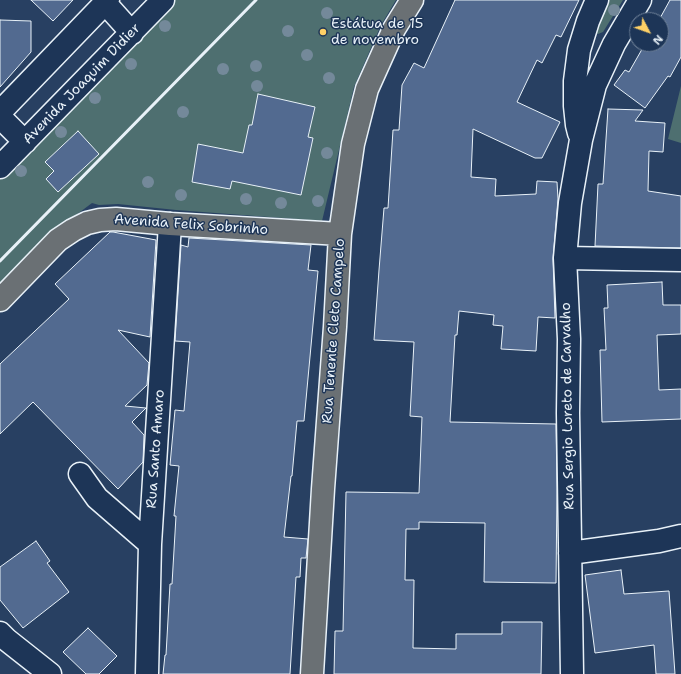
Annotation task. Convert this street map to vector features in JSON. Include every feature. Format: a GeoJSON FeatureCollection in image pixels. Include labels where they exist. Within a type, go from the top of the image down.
{"type":"FeatureCollection","features":[{"type":"Feature","properties":{"kind":"main road","name":"Rua Tenente Cleto Campelo"},"geometry":{"type":"LineString","coordinates":[[312,674],[340,234],[353,144],[367,90],[394,29],[412,0]]}},
{"type":"Feature","properties":{"kind":"main road","name":"Avenida Felix Sobrinho"},"geometry":{"type":"LineString","coordinates":[[0,300],[58,240],[87,223],[100,220],[116,219],[170,224],[340,234]]}},
{"type":"Feature","properties":{"kind":"street","name":"Avenida Joaquim Didier"},"geometry":{"type":"LineString","coordinates":[[0,167],[163,0]]}},
{"type":"Feature","properties":{"kind":"street","name":"Rua Sergio Loreto de Carvalho"},"geometry":{"type":"LineString","coordinates":[[581,140],[575,106],[575,81],[579,50],[588,21],[597,0]]}},
{"type":"Feature","properties":{"kind":"street","name":"Rua Sergio Loreto de Carvalho"},"geometry":{"type":"LineString","coordinates":[[572,674],[568,413],[569,339],[565,258],[570,203],[581,140],[596,85],[614,44],[640,0]]}},
{"type":"Feature","properties":{"kind":"street"},"geometry":{"type":"LineString","coordinates":[[0,112],[107,2],[132,33]]}},
{"type":"Feature","properties":{"kind":"street"},"geometry":{"type":"LineString","coordinates":[[0,117],[25,142]]}},
{"type":"Feature","properties":{"kind":"street","name":"Rua Santo Amaro"},"geometry":{"type":"LineString","coordinates":[[147,674],[150,544],[170,224]]}},
{"type":"Feature","properties":{"kind":"street"},"geometry":{"type":"LineString","coordinates":[[565,258],[681,260]]}},
{"type":"Feature","properties":{"kind":"street"},"geometry":{"type":"LineString","coordinates":[[80,474],[97,498],[150,544]]}},
{"type":"Feature","properties":{"kind":"street"},"geometry":{"type":"LineString","coordinates":[[570,554],[659,541],[681,536]]}},
{"type":"Feature","properties":{"kind":"street"},"geometry":{"type":"LineString","coordinates":[[2,638],[50,674]]}},
{"type":"Feature","properties":{"kind":"green space"},"geometry":{"type":"Polygon","coordinates":[[[174,0],[396,0],[381,25],[354,87],[322,221],[118,204],[99,205],[92,203],[56,232],[0,292],[0,179],[174,0]]]}},
{"type":"Feature","properties":{"kind":"green space"},"geometry":{"type":"Polygon","coordinates":[[[603,0],[623,0],[603,32],[598,34],[593,32],[603,0]]]}},
{"type":"Feature","properties":{"kind":"green space"},"geometry":{"type":"Polygon","coordinates":[[[681,86],[681,143],[668,139],[681,86]]]}},
{"type":"Feature","properties":{"kind":"building"},"geometry":{"type":"Polygon","coordinates":[[[31,0],[73,0],[53,21],[31,0]]]}},
{"type":"Feature","properties":{"kind":"building"},"geometry":{"type":"Polygon","coordinates":[[[455,0],[579,0],[561,37],[556,35],[542,63],[537,60],[517,102],[560,122],[542,158],[535,158],[473,129],[471,177],[496,179],[495,196],[536,194],[537,181],[557,182],[558,199],[553,259],[555,318],[538,317],[536,351],[501,349],[503,326],[493,325],[494,315],[459,311],[457,335],[455,335],[450,422],[556,424],[556,583],[484,582],[485,523],[419,522],[419,529],[406,529],[405,580],[414,580],[413,648],[456,649],[456,634],[502,634],[502,622],[542,622],[541,674],[334,674],[335,631],[343,631],[346,492],[419,493],[422,417],[410,416],[414,342],[374,340],[379,270],[384,208],[388,208],[393,130],[399,130],[402,85],[414,63],[424,68],[455,0]]]}},
{"type":"Feature","properties":{"kind":"building"},"geometry":{"type":"Polygon","coordinates":[[[670,0],[681,0],[681,57],[670,77],[668,76],[645,108],[614,85],[625,70],[629,72],[640,52],[669,52],[669,12],[663,12],[670,0]]]}},
{"type":"Feature","properties":{"kind":"building"},"geometry":{"type":"Polygon","coordinates":[[[0,20],[31,21],[31,52],[0,87],[0,20]]]}},
{"type":"Feature","properties":{"kind":"building"},"geometry":{"type":"Polygon","coordinates":[[[258,94],[315,107],[308,137],[313,138],[301,195],[232,181],[230,189],[192,182],[198,144],[243,153],[249,125],[252,125],[258,94]]]}},
{"type":"Feature","properties":{"kind":"building"},"geometry":{"type":"Polygon","coordinates":[[[608,109],[643,110],[635,121],[665,123],[663,152],[649,151],[648,191],[681,196],[681,248],[595,246],[598,184],[603,184],[608,109]]]}},
{"type":"Feature","properties":{"kind":"building"},"geometry":{"type":"Polygon","coordinates":[[[78,131],[99,154],[58,192],[46,179],[54,171],[45,162],[78,131]]]}},
{"type":"Feature","properties":{"kind":"building"},"geometry":{"type":"Polygon","coordinates":[[[110,232],[156,240],[150,337],[118,330],[149,363],[147,385],[125,406],[146,408],[132,422],[144,435],[143,462],[118,489],[33,402],[0,434],[0,364],[69,299],[55,284],[110,232]]]}},
{"type":"Feature","properties":{"kind":"building"},"geometry":{"type":"Polygon","coordinates":[[[189,238],[311,245],[308,270],[318,271],[304,421],[297,421],[284,537],[308,539],[306,558],[301,558],[300,577],[296,577],[290,674],[163,674],[166,655],[170,584],[172,584],[176,516],[174,516],[179,466],[170,465],[175,410],[184,411],[190,342],[175,341],[181,245],[188,247],[189,238]]]}},
{"type":"Feature","properties":{"kind":"building"},"geometry":{"type":"Polygon","coordinates":[[[662,282],[663,305],[681,305],[681,334],[657,335],[659,390],[681,389],[681,419],[602,422],[600,350],[606,350],[604,308],[608,308],[607,285],[662,282]]]}},
{"type":"Feature","properties":{"kind":"building"},"geometry":{"type":"Polygon","coordinates":[[[36,541],[50,561],[47,563],[69,592],[23,628],[0,600],[0,567],[36,541]]]}},
{"type":"Feature","properties":{"kind":"building"},"geometry":{"type":"Polygon","coordinates":[[[621,570],[624,594],[669,591],[675,674],[656,674],[654,645],[595,653],[585,575],[621,570]]]}},
{"type":"Feature","properties":{"kind":"building"},"geometry":{"type":"Polygon","coordinates":[[[88,628],[117,656],[99,674],[86,674],[63,652],[88,628]]]}},
{"type":"Feature","properties":{"kind":"railway"},"geometry":{"type":"LineString","coordinates":[[0,261],[256,0]]}},
{"type":"Feature","properties":{"kind":"place","name":"Estátua de 15 de novembro"},"geometry":{"type":"Point","coordinates":[323,32]}}]}
